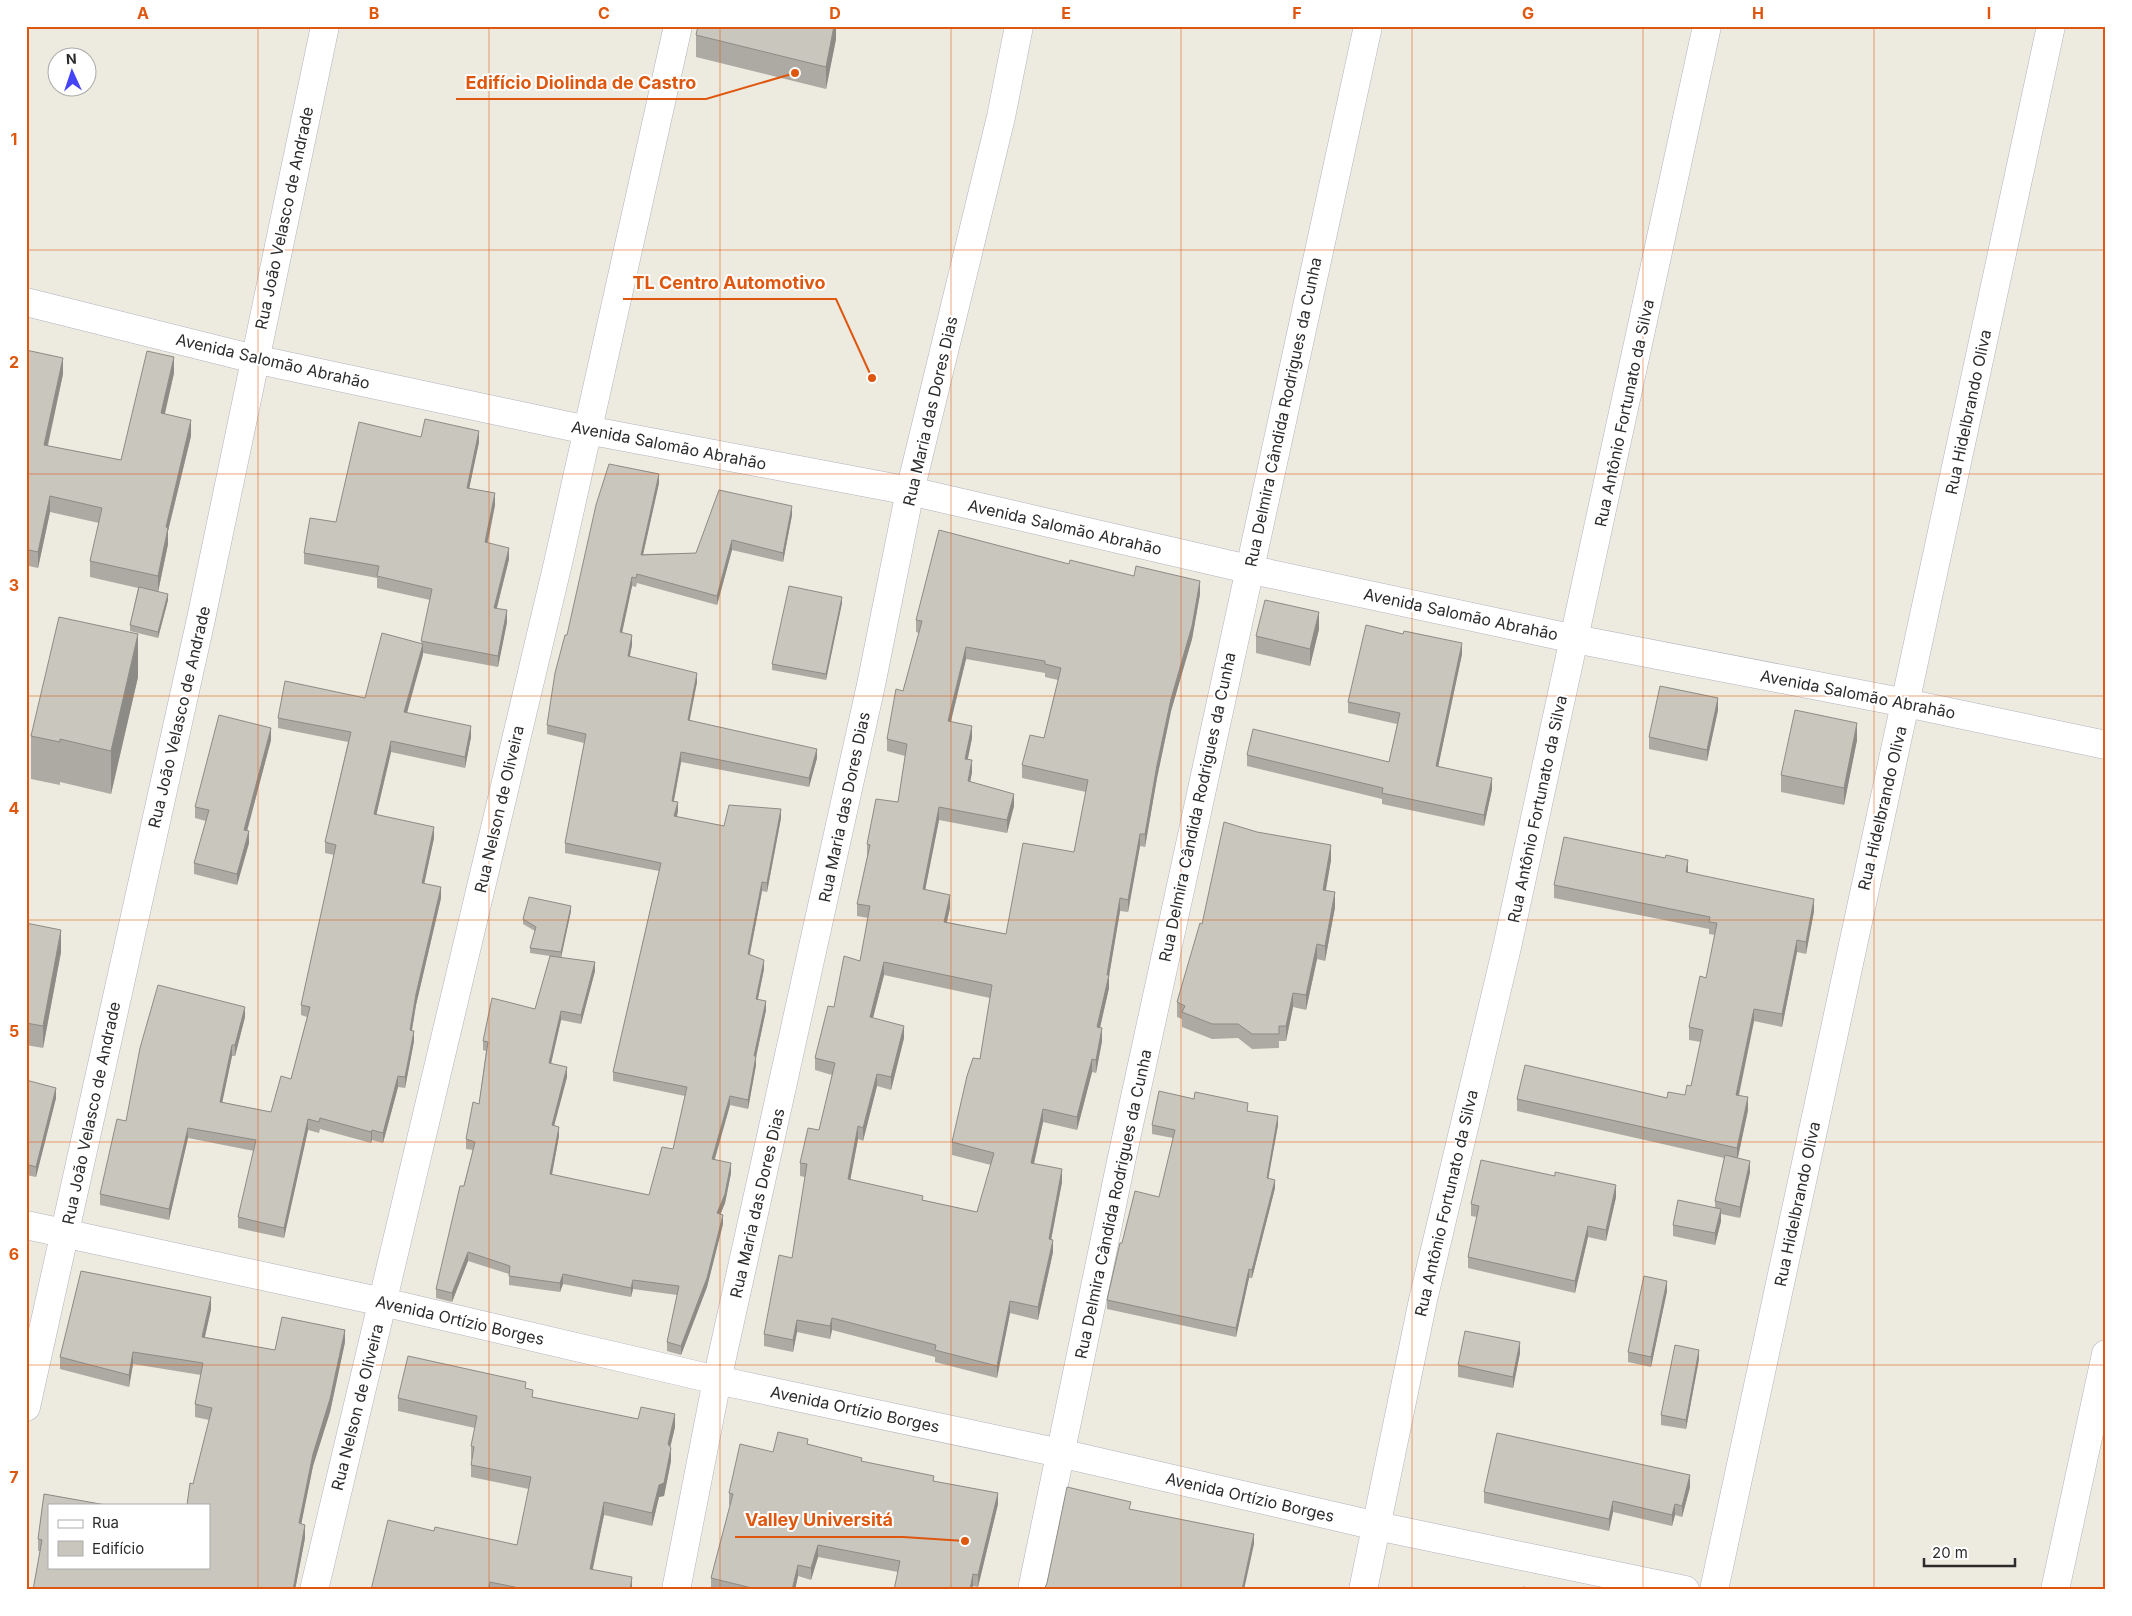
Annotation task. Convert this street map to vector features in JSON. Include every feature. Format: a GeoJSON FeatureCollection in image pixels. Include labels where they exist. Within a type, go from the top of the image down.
{"type":"FeatureCollection","features":[{"type":"Feature","properties":{"kind":"street","name":"Rua João Velasco de Andrade"},"geometry":{"type":"LineString","coordinates":[[26,1407],[201,619],[254,358],[326,26]]}},
{"type":"Feature","properties":{"kind":"street","name":"Rua Nelson de Oliveira"},"geometry":{"type":"LineString","coordinates":[[314,1590],[555,572],[678,26]]}},
{"type":"Feature","properties":{"kind":"street","name":"Rua Maria das Dores Dias"},"geometry":{"type":"LineString","coordinates":[[676,1590],[717,1380],[871,685],[910,491],[998,127],[1019,26]]}},
{"type":"Feature","properties":{"kind":"street","name":"Rua Delmira Cândida Rodrigues da Cunha"},"geometry":{"type":"LineString","coordinates":[[1032,1590],[1248,570],[1368,26]]}},
{"type":"Feature","properties":{"kind":"street","name":"Rua Antônio Fortunato da Silva"},"geometry":{"type":"LineString","coordinates":[[1362,1590],[1377,1526],[1423,1300],[1507,947],[1575,639],[1707,26]]}},
{"type":"Feature","properties":{"kind":"street","name":"Rua Hidelbrando Oliva"},"geometry":{"type":"LineString","coordinates":[[1714,1590],[2051,26]]}},
{"type":"Feature","properties":{"kind":"street","name":"Avenida Salomão Abrahão"},"geometry":{"type":"LineString","coordinates":[[26,302],[254,358],[587,430],[910,491],[1248,570],[1575,639],[1906,703],[2106,745]]}},
{"type":"Feature","properties":{"kind":"street","name":"Avenida Ortízio Borges"},"geometry":{"type":"LineString","coordinates":[[26,1225],[383,1302],[717,1380],[1060,1453],[1377,1526],[1684,1590]]}},
{"type":"Feature","properties":{"kind":"street"},"geometry":{"type":"LineString","coordinates":[[2055,1590],[2106,1354]]}},
{"type":"Feature","properties":{"kind":"building"},"geometry":{"type":"Polygon","coordinates":[[[698,26],[834,26],[826,67],[696,35],[698,26]]]}},
{"type":"Feature","properties":{"kind":"building"},"geometry":{"type":"Polygon","coordinates":[[[26,350],[63,358],[44,445],[121,460],[147,351],[174,357],[161,413],[191,420],[166,527],[168,528],[158,576],[90,561],[102,508],[50,496],[38,552],[29,550],[26,562],[26,350]]]}},
{"type":"Feature","properties":{"kind":"building"},"geometry":{"type":"Polygon","coordinates":[[[425,419],[479,431],[467,488],[495,493],[485,542],[509,548],[494,608],[507,610],[498,656],[421,641],[432,589],[377,576],[379,566],[304,553],[310,518],[336,522],[359,422],[421,437],[425,419]]]}},
{"type":"Feature","properties":{"kind":"building"},"geometry":{"type":"Polygon","coordinates":[[[609,464],[659,474],[641,555],[696,553],[719,490],[792,506],[783,553],[732,540],[717,596],[637,574],[636,578],[632,577],[620,632],[632,635],[628,656],[697,673],[688,720],[817,749],[809,778],[681,752],[672,801],[678,802],[674,816],[724,826],[729,805],[781,809],[767,883],[762,882],[748,954],[764,960],[756,999],[766,1001],[754,1056],[756,1056],[748,1100],[730,1096],[712,1159],[731,1163],[725,1194],[717,1213],[723,1215],[707,1278],[681,1346],[667,1342],[679,1286],[633,1280],[631,1288],[563,1274],[560,1283],[509,1276],[510,1266],[468,1252],[452,1293],[436,1289],[460,1186],[464,1186],[475,1142],[466,1139],[473,1102],[479,1104],[488,1042],[483,1041],[492,998],[535,1009],[550,956],[595,962],[581,1015],[561,1011],[549,1063],[567,1067],[552,1125],[559,1127],[550,1174],[649,1195],[662,1147],[673,1149],[687,1087],[613,1072],[661,863],[565,843],[586,734],[547,725],[555,673],[565,635],[567,635],[596,505],[609,464]]]}},
{"type":"Feature","properties":{"kind":"building"},"geometry":{"type":"Polygon","coordinates":[[[939,530],[1069,564],[1070,560],[1134,576],[1136,566],[1200,581],[1192,626],[1171,699],[1145,834],[1140,834],[1128,900],[1120,898],[1107,975],[1109,975],[1097,1027],[1102,1028],[1096,1060],[1092,1059],[1077,1117],[1043,1109],[1031,1163],[1062,1169],[1049,1239],[1053,1240],[1038,1307],[1010,1301],[997,1366],[935,1350],[936,1345],[832,1318],[830,1326],[797,1320],[793,1340],[764,1334],[779,1255],[792,1258],[807,1164],[800,1163],[808,1128],[819,1130],[835,1063],[815,1058],[828,1006],[834,1007],[844,956],[860,961],[870,906],[857,904],[870,845],[867,844],[876,799],[898,802],[907,744],[887,739],[896,689],[903,691],[922,621],[916,620],[939,530]],[[966,647],[948,721],[972,726],[965,759],[972,760],[968,781],[1014,794],[1007,820],[939,807],[923,889],[950,895],[944,922],[1006,934],[1023,843],[1074,852],[1088,780],[1022,765],[1030,735],[1044,738],[1061,668],[1045,664],[1045,661],[966,647]],[[884,962],[870,1017],[904,1026],[891,1077],[877,1074],[863,1128],[858,1126],[848,1179],[923,1196],[922,1200],[977,1212],[994,1153],[952,1142],[973,1058],[980,1059],[992,985],[884,962]]]}},
{"type":"Feature","properties":{"kind":"building"},"geometry":{"type":"Polygon","coordinates":[[[789,586],[842,597],[826,674],[772,664],[789,586]]]}},
{"type":"Feature","properties":{"kind":"building"},"geometry":{"type":"Polygon","coordinates":[[[139,587],[168,594],[158,632],[130,625],[139,587]]]}},
{"type":"Feature","properties":{"kind":"building"},"geometry":{"type":"Polygon","coordinates":[[[1265,600],[1319,612],[1310,649],[1256,636],[1265,600]]]}},
{"type":"Feature","properties":{"kind":"building"},"geometry":{"type":"Polygon","coordinates":[[[59,617],[138,634],[111,751],[60,739],[60,742],[31,736],[59,617]]]}},
{"type":"Feature","properties":{"kind":"building"},"geometry":{"type":"Polygon","coordinates":[[[1366,625],[1403,634],[1404,631],[1462,643],[1436,766],[1492,778],[1484,815],[1382,793],[1383,788],[1247,755],[1253,729],[1389,762],[1400,713],[1348,702],[1366,625]]]}},
{"type":"Feature","properties":{"kind":"building"},"geometry":{"type":"Polygon","coordinates":[[[382,633],[423,644],[404,712],[471,726],[465,757],[391,741],[374,814],[434,827],[422,883],[441,887],[416,994],[410,1030],[414,1031],[405,1077],[398,1076],[383,1133],[372,1130],[371,1132],[320,1118],[319,1122],[308,1119],[284,1228],[238,1217],[256,1140],[188,1128],[169,1209],[100,1194],[117,1119],[126,1121],[140,1048],[158,985],[245,1007],[235,1045],[232,1045],[220,1102],[271,1112],[281,1076],[291,1079],[310,1007],[301,1005],[336,845],[325,842],[351,732],[278,718],[285,681],[365,698],[382,633]]]}},
{"type":"Feature","properties":{"kind":"building"},"geometry":{"type":"Polygon","coordinates":[[[1660,686],[1718,698],[1707,750],[1649,737],[1660,686]]]}},
{"type":"Feature","properties":{"kind":"building"},"geometry":{"type":"Polygon","coordinates":[[[1795,710],[1857,723],[1844,788],[1781,775],[1795,710]]]}},
{"type":"Feature","properties":{"kind":"building"},"geometry":{"type":"Polygon","coordinates":[[[219,715],[271,728],[244,830],[249,831],[237,874],[194,863],[209,810],[195,807],[219,715]]]}},
{"type":"Feature","properties":{"kind":"building"},"geometry":{"type":"Polygon","coordinates":[[[1224,822],[1257,832],[1331,845],[1323,890],[1335,892],[1325,946],[1317,944],[1306,995],[1293,993],[1286,1026],[1279,1026],[1279,1034],[1252,1034],[1238,1024],[1212,1024],[1182,1012],[1185,1006],[1177,1002],[1200,923],[1202,924],[1224,822]]]}},
{"type":"Feature","properties":{"kind":"building"},"geometry":{"type":"Polygon","coordinates":[[[1564,837],[1665,858],[1666,855],[1688,860],[1686,872],[1814,899],[1806,942],[1797,940],[1782,1014],[1754,1009],[1736,1095],[1748,1097],[1737,1148],[1517,1099],[1525,1065],[1667,1098],[1668,1092],[1685,1095],[1687,1085],[1691,1086],[1703,1030],[1689,1027],[1700,976],[1706,978],[1717,923],[1709,922],[1710,917],[1554,885],[1564,837]]]}},
{"type":"Feature","properties":{"kind":"building"},"geometry":{"type":"Polygon","coordinates":[[[529,897],[571,906],[561,952],[530,948],[536,927],[523,919],[529,897]]]}},
{"type":"Feature","properties":{"kind":"building"},"geometry":{"type":"Polygon","coordinates":[[[26,923],[61,930],[43,1026],[26,1023],[26,923]]]}},
{"type":"Feature","properties":{"kind":"building"},"geometry":{"type":"Polygon","coordinates":[[[26,1080],[56,1088],[36,1167],[26,1164],[26,1080]]]}},
{"type":"Feature","properties":{"kind":"building"},"geometry":{"type":"Polygon","coordinates":[[[1159,1091],[1194,1099],[1195,1092],[1248,1103],[1247,1111],[1278,1116],[1267,1178],[1275,1180],[1252,1270],[1249,1269],[1236,1328],[1107,1300],[1120,1243],[1122,1243],[1135,1191],[1159,1197],[1175,1130],[1152,1125],[1159,1091]]]}},
{"type":"Feature","properties":{"kind":"building"},"geometry":{"type":"Polygon","coordinates":[[[1725,1155],[1750,1161],[1740,1207],[1715,1201],[1725,1155]]]}},
{"type":"Feature","properties":{"kind":"building"},"geometry":{"type":"Polygon","coordinates":[[[1481,1160],[1555,1176],[1555,1172],[1616,1185],[1606,1230],[1588,1226],[1575,1281],[1468,1257],[1479,1206],[1471,1204],[1481,1160]]]}},
{"type":"Feature","properties":{"kind":"building"},"geometry":{"type":"Polygon","coordinates":[[[1678,1200],[1721,1209],[1715,1233],[1673,1225],[1678,1200]]]}},
{"type":"Feature","properties":{"kind":"building"},"geometry":{"type":"Polygon","coordinates":[[[81,1271],[211,1297],[202,1337],[275,1350],[282,1317],[345,1330],[330,1399],[313,1454],[299,1523],[305,1525],[293,1590],[33,1590],[42,1540],[38,1539],[44,1494],[100,1504],[48,1504],[48,1568],[210,1568],[210,1504],[187,1504],[190,1483],[193,1484],[212,1408],[195,1404],[203,1363],[133,1352],[129,1375],[60,1357],[81,1271]]]}},
{"type":"Feature","properties":{"kind":"building"},"geometry":{"type":"Polygon","coordinates":[[[1644,1276],[1667,1281],[1651,1357],[1628,1352],[1644,1276]]]}},
{"type":"Feature","properties":{"kind":"building"},"geometry":{"type":"Polygon","coordinates":[[[1465,1331],[1520,1342],[1513,1377],[1458,1365],[1465,1331]]]}},
{"type":"Feature","properties":{"kind":"building"},"geometry":{"type":"Polygon","coordinates":[[[1675,1345],[1699,1350],[1686,1420],[1661,1415],[1675,1345]]]}},
{"type":"Feature","properties":{"kind":"building"},"geometry":{"type":"Polygon","coordinates":[[[408,1356],[526,1382],[525,1388],[533,1390],[532,1397],[638,1419],[641,1407],[675,1414],[668,1444],[671,1448],[664,1483],[659,1485],[652,1513],[604,1502],[590,1569],[632,1577],[630,1590],[529,1590],[490,1582],[488,1590],[371,1590],[388,1520],[434,1531],[435,1527],[517,1545],[531,1477],[471,1465],[474,1447],[471,1446],[477,1416],[398,1398],[408,1356]]]}},
{"type":"Feature","properties":{"kind":"building"},"geometry":{"type":"Polygon","coordinates":[[[778,1432],[808,1439],[807,1444],[862,1458],[861,1461],[934,1476],[933,1481],[998,1493],[978,1575],[973,1574],[970,1590],[894,1590],[900,1561],[818,1545],[811,1568],[798,1565],[792,1590],[760,1590],[711,1578],[733,1494],[729,1493],[740,1444],[773,1452],[778,1432]]]}},
{"type":"Feature","properties":{"kind":"building"},"geometry":{"type":"Polygon","coordinates":[[[1497,1433],[1690,1475],[1682,1506],[1675,1504],[1672,1515],[1613,1501],[1609,1519],[1484,1492],[1497,1433]]]}},
{"type":"Feature","properties":{"kind":"building"},"geometry":{"type":"Polygon","coordinates":[[[1067,1487],[1131,1502],[1129,1509],[1254,1534],[1242,1590],[1044,1590],[1067,1487]]]}},
{"type":"Feature","properties":{"kind":"building"},"geometry":{"type":"Polygon","coordinates":[[[1523,1587],[1536,1590],[1522,1590],[1523,1587]]]}},
{"type":"Feature","properties":{"kind":"place","name":"Edifício Diolinda de Castro"},"geometry":{"type":"Point","coordinates":[795,73]}},
{"type":"Feature","properties":{"kind":"place","name":"TL Centro Automotivo"},"geometry":{"type":"Point","coordinates":[872,378]}},
{"type":"Feature","properties":{"kind":"place","name":"Valley Universitá"},"geometry":{"type":"Point","coordinates":[965,1541]}}]}
